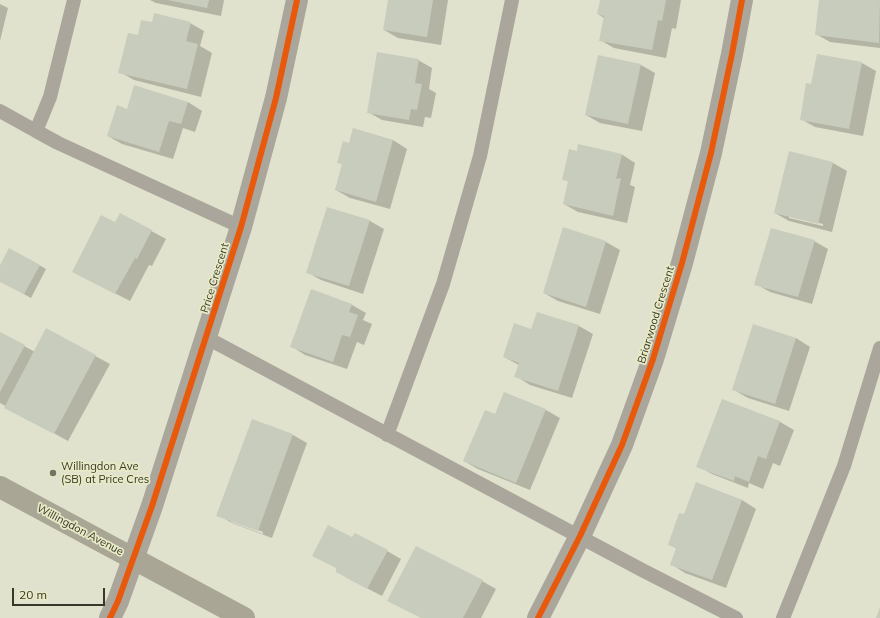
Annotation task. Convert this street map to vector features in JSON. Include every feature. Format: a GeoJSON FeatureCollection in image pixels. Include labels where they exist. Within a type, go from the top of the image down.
{"type":"FeatureCollection","features":[{"type":"Feature","properties":{"kind":"main road","name":"Willingdon Avenue"},"geometry":{"type":"LineString","coordinates":[[0,487],[244,618]]}},
{"type":"Feature","properties":{"kind":"street","name":"Price Crescent"},"geometry":{"type":"LineString","coordinates":[[110,618],[134,558],[207,338],[241,227],[276,98],[297,0]]}},
{"type":"Feature","properties":{"kind":"street","name":"Briarwood Crescent"},"geometry":{"type":"LineString","coordinates":[[538,618],[580,536],[622,445],[653,359],[682,263],[712,153],[742,0]]}},
{"type":"Feature","properties":{"kind":"lane"},"geometry":{"type":"LineString","coordinates":[[36,131],[50,97],[74,0]]}},
{"type":"Feature","properties":{"kind":"lane"},"geometry":{"type":"LineString","coordinates":[[387,435],[448,269],[480,156],[512,0]]}},
{"type":"Feature","properties":{"kind":"lane"},"geometry":{"type":"LineString","coordinates":[[0,111],[58,143],[241,227]]}},
{"type":"Feature","properties":{"kind":"lane"},"geometry":{"type":"LineString","coordinates":[[207,338],[387,435],[736,618]]}},
{"type":"Feature","properties":{"kind":"lane"},"geometry":{"type":"LineString","coordinates":[[783,618],[844,466],[880,348]]}},
{"type":"Feature","properties":{"kind":"building"},"geometry":{"type":"Polygon","coordinates":[[[168,0],[209,0],[207,8],[168,0]]]}},
{"type":"Feature","properties":{"kind":"building"},"geometry":{"type":"Polygon","coordinates":[[[388,0],[433,0],[427,37],[383,30],[388,0]]]}},
{"type":"Feature","properties":{"kind":"building"},"geometry":{"type":"Polygon","coordinates":[[[600,0],[666,0],[662,21],[658,20],[652,50],[599,41],[604,16],[597,14],[600,0]]]}},
{"type":"Feature","properties":{"kind":"building"},"geometry":{"type":"Polygon","coordinates":[[[819,0],[880,0],[879,43],[815,35],[819,0]]]}},
{"type":"Feature","properties":{"kind":"building"},"geometry":{"type":"Polygon","coordinates":[[[154,13],[191,22],[186,41],[198,44],[187,89],[118,73],[128,33],[138,35],[141,20],[152,22],[154,13]]]}},
{"type":"Feature","properties":{"kind":"building"},"geometry":{"type":"Polygon","coordinates":[[[377,52],[419,59],[415,83],[422,84],[417,110],[411,109],[409,120],[367,113],[377,52]]]}},
{"type":"Feature","properties":{"kind":"building"},"geometry":{"type":"Polygon","coordinates":[[[817,54],[862,62],[849,129],[800,120],[806,83],[811,84],[817,54]]]}},
{"type":"Feature","properties":{"kind":"building"},"geometry":{"type":"Polygon","coordinates":[[[598,55],[641,64],[628,124],[585,115],[598,55]]]}},
{"type":"Feature","properties":{"kind":"building"},"geometry":{"type":"Polygon","coordinates":[[[134,85],[188,102],[181,124],[169,121],[159,152],[107,136],[117,105],[127,109],[134,85]]]}},
{"type":"Feature","properties":{"kind":"building"},"geometry":{"type":"Polygon","coordinates":[[[353,128],[393,140],[376,202],[335,190],[342,164],[337,163],[343,141],[349,143],[353,128]]]}},
{"type":"Feature","properties":{"kind":"building"},"geometry":{"type":"Polygon","coordinates":[[[578,144],[622,154],[616,179],[621,178],[613,216],[563,204],[568,181],[562,180],[569,149],[577,151],[578,144]]]}},
{"type":"Feature","properties":{"kind":"building"},"geometry":{"type":"Polygon","coordinates":[[[789,151],[833,162],[818,224],[774,213],[789,151]]]}},
{"type":"Feature","properties":{"kind":"building"},"geometry":{"type":"Polygon","coordinates":[[[327,207],[370,220],[349,286],[306,273],[327,207]]]}},
{"type":"Feature","properties":{"kind":"building"},"geometry":{"type":"Polygon","coordinates":[[[120,213],[152,230],[137,259],[135,258],[115,294],[72,272],[101,215],[115,222],[120,213]]]}},
{"type":"Feature","properties":{"kind":"building"},"geometry":{"type":"Polygon","coordinates":[[[563,227],[606,241],[586,307],[543,293],[563,227]]]}},
{"type":"Feature","properties":{"kind":"building"},"geometry":{"type":"Polygon","coordinates":[[[771,228],[815,240],[798,297],[754,285],[771,228]]]}},
{"type":"Feature","properties":{"kind":"building"},"geometry":{"type":"Polygon","coordinates":[[[9,248],[40,265],[24,294],[0,282],[0,265],[9,248]]]}},
{"type":"Feature","properties":{"kind":"building"},"geometry":{"type":"Polygon","coordinates":[[[311,289],[352,304],[349,312],[358,315],[350,337],[342,335],[333,362],[290,347],[311,289]]]}},
{"type":"Feature","properties":{"kind":"building"},"geometry":{"type":"Polygon","coordinates":[[[537,312],[579,325],[558,391],[514,377],[519,363],[503,357],[514,323],[531,329],[537,312]]]}},
{"type":"Feature","properties":{"kind":"building"},"geometry":{"type":"Polygon","coordinates":[[[753,324],[796,338],[775,404],[732,390],[753,324]]]}},
{"type":"Feature","properties":{"kind":"building"},"geometry":{"type":"Polygon","coordinates":[[[46,328],[96,355],[54,434],[4,408],[46,328]]]}},
{"type":"Feature","properties":{"kind":"building"},"geometry":{"type":"Polygon","coordinates":[[[0,332],[25,345],[0,392],[0,332]]]}},
{"type":"Feature","properties":{"kind":"building"},"geometry":{"type":"Polygon","coordinates":[[[504,392],[546,409],[516,483],[463,461],[485,410],[495,414],[504,392]]]}},
{"type":"Feature","properties":{"kind":"building"},"geometry":{"type":"Polygon","coordinates":[[[722,399],[780,421],[766,459],[758,456],[749,482],[735,476],[734,481],[696,467],[722,399]]]}},
{"type":"Feature","properties":{"kind":"building"},"geometry":{"type":"Polygon","coordinates":[[[252,419],[293,434],[258,531],[216,516],[252,419]]]}},
{"type":"Feature","properties":{"kind":"building"},"geometry":{"type":"Polygon","coordinates":[[[696,482],[742,500],[712,580],[670,565],[676,548],[668,545],[679,513],[684,514],[696,482]]]}},
{"type":"Feature","properties":{"kind":"building"},"geometry":{"type":"Polygon","coordinates":[[[328,525],[352,537],[355,533],[388,550],[367,589],[336,572],[336,568],[312,556],[328,525]]]}},
{"type":"Feature","properties":{"kind":"building"},"geometry":{"type":"Polygon","coordinates":[[[416,546],[483,580],[463,618],[421,618],[387,601],[416,546]]]}},
{"type":"Feature","properties":{"kind":"building"},"geometry":{"type":"Polygon","coordinates":[[[880,607],[880,618],[876,618],[880,607]]]}},
{"type":"Feature","properties":{"kind":"cycle path"},"geometry":{"type":"LineString","coordinates":[[110,618],[118,601],[152,506],[241,227],[276,98],[297,0]]}},
{"type":"Feature","properties":{"kind":"cycle path"},"geometry":{"type":"LineString","coordinates":[[538,618],[580,536],[622,445],[653,359],[682,263],[711,153],[742,0]]}},
{"type":"Feature","properties":{"kind":"place","name":"Willingdon Ave (SB) at Price Cres"},"geometry":{"type":"Point","coordinates":[53,473]}}]}
